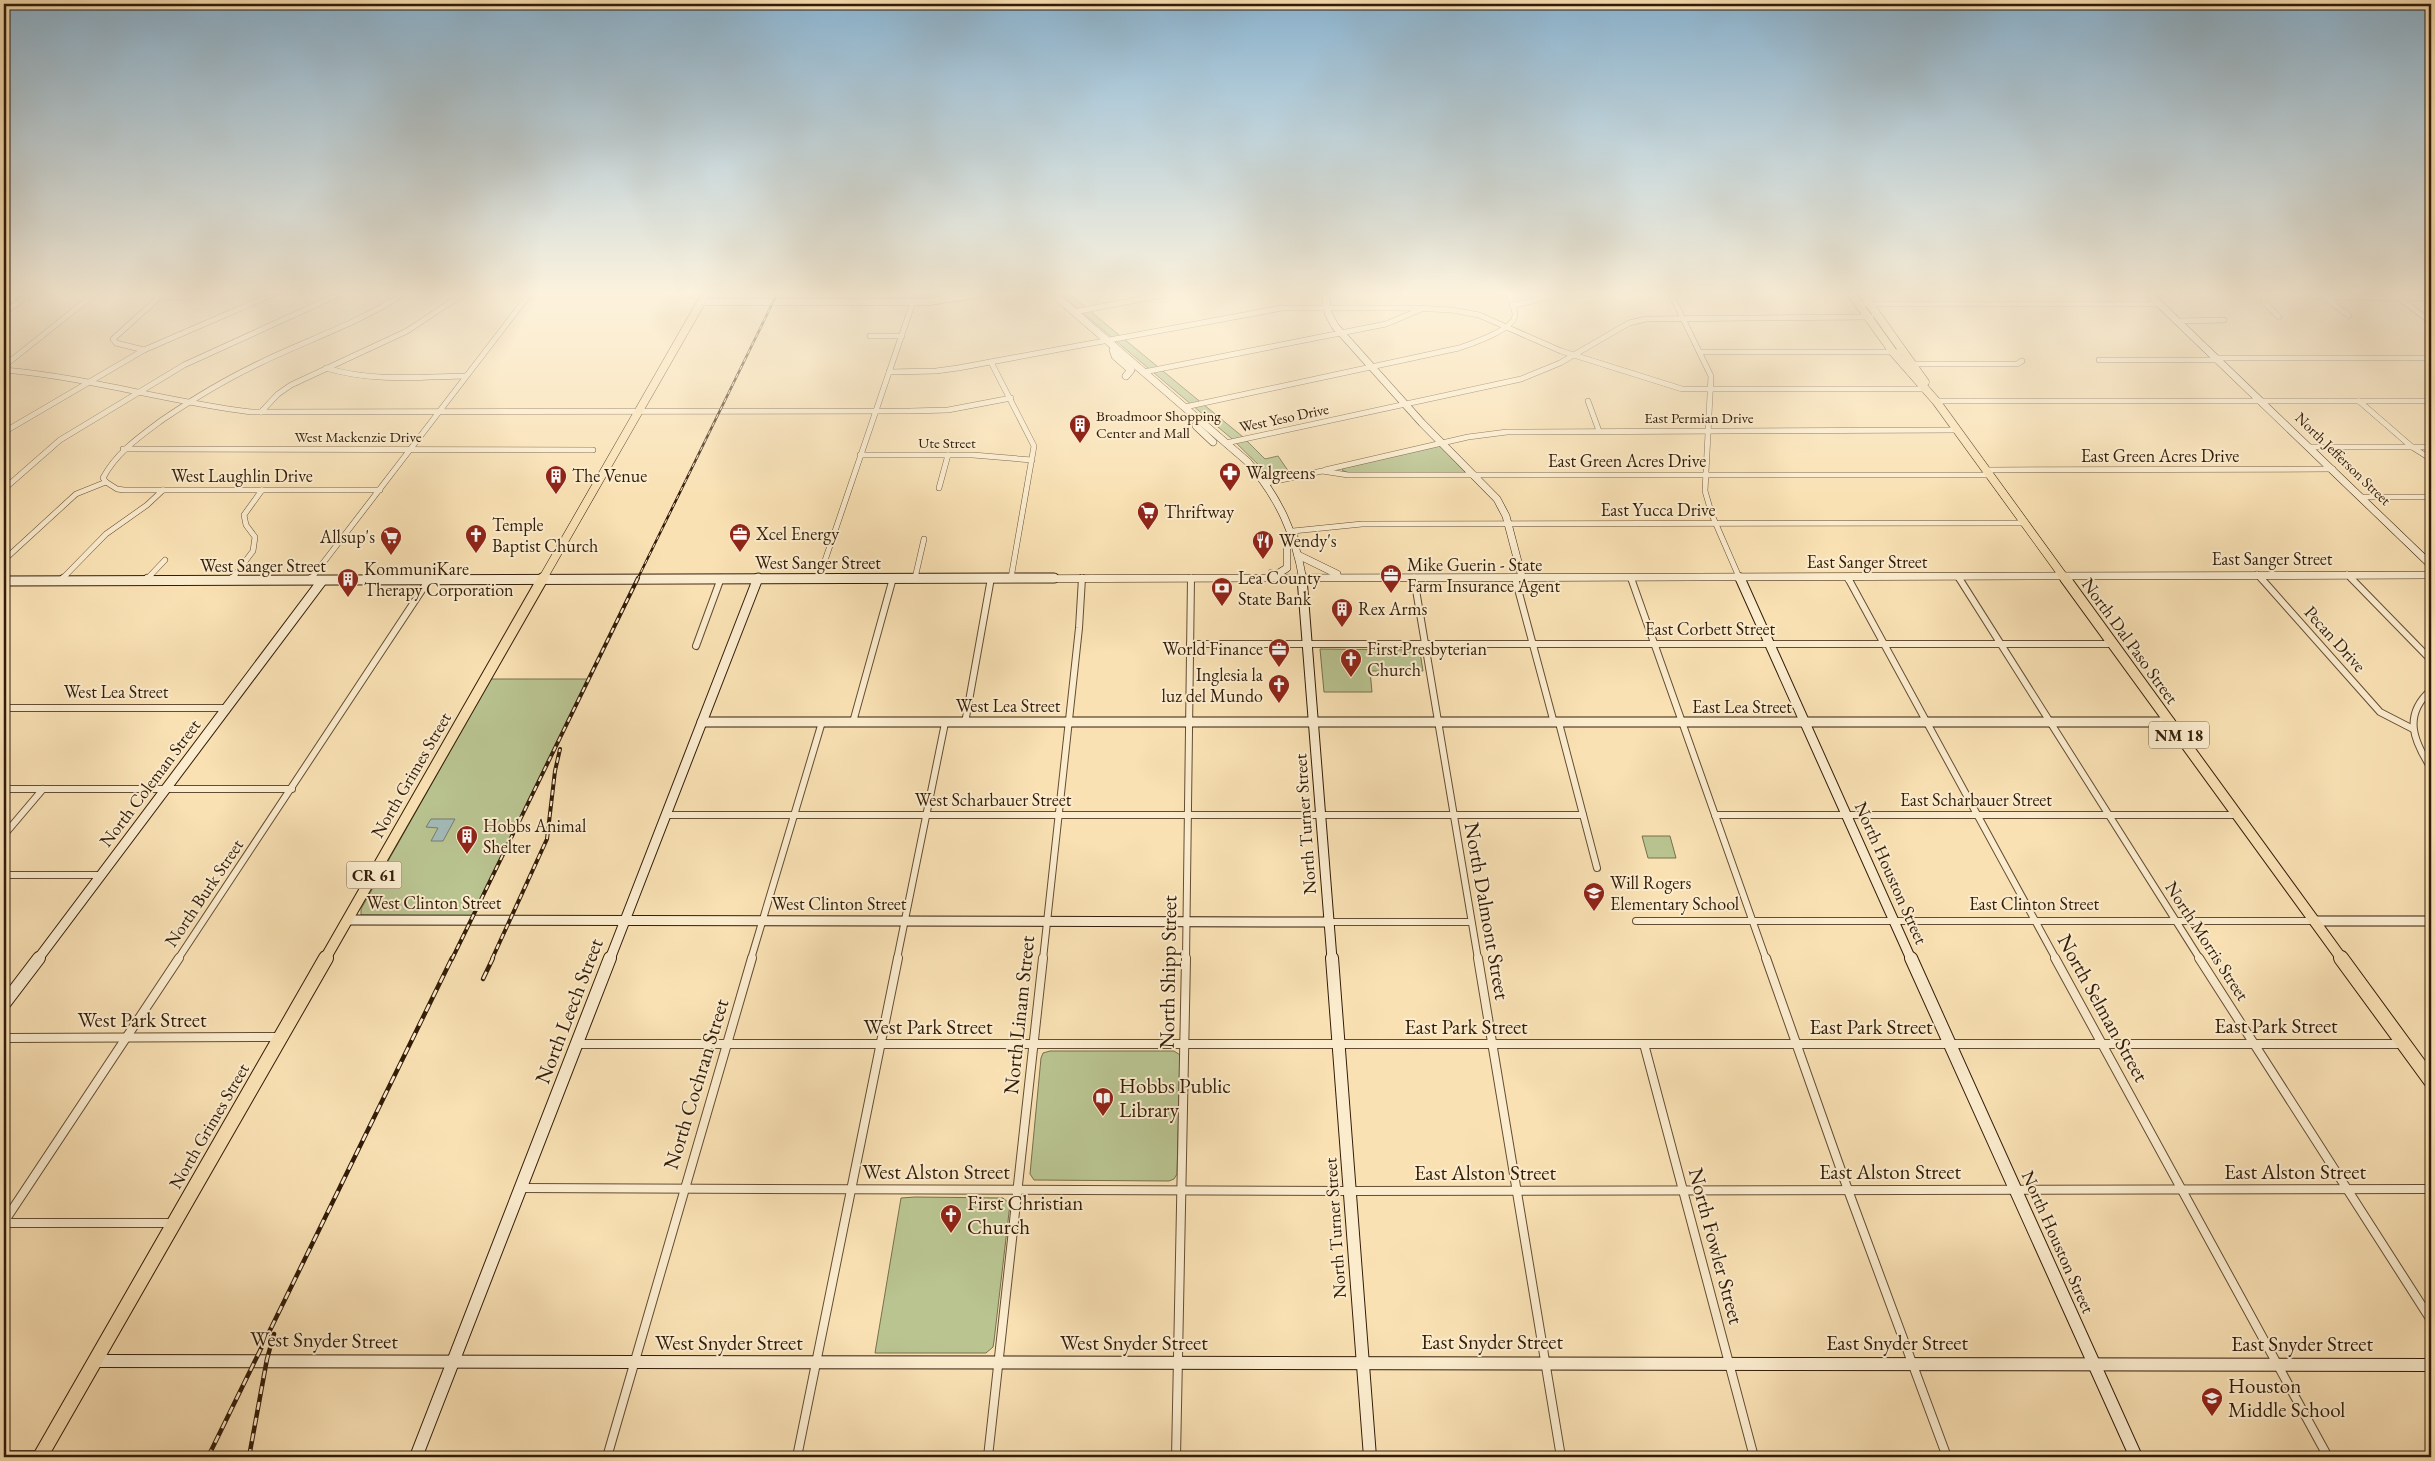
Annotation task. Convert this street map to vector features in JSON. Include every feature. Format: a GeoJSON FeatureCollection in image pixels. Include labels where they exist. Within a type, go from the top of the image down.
{"type":"FeatureCollection","features":[{"type":"Feature","properties":{"kind":"main road","name":"North Grimes Street"},"geometry":{"type":"LineString","coordinates":[[40,1456],[668,360]]}},
{"type":"Feature","properties":{"kind":"main road","name":"North Dal Paso Street"},"geometry":{"type":"LineString","coordinates":[[1899,360],[1936,401],[2111,644],[2170,722],[2431,1081]]}},
{"type":"Feature","properties":{"kind":"main road","name":"North Dal Paso Street"},"geometry":{"type":"LineString","coordinates":[[1910,360],[1928,386],[1927,389]]}},
{"type":"Feature","properties":{"kind":"street"},"geometry":{"type":"LineString","coordinates":[[4,432],[126,360]]}},
{"type":"Feature","properties":{"kind":"street"},"geometry":{"type":"LineString","coordinates":[[4,489],[60,440],[195,360]]}},
{"type":"Feature","properties":{"kind":"street"},"geometry":{"type":"LineString","coordinates":[[4,560],[76,494],[106,482],[103,478],[106,468],[123,449],[141,434],[246,370],[268,360]]}},
{"type":"Feature","properties":{"kind":"street"},"geometry":{"type":"LineString","coordinates":[[261,412],[284,389],[343,360]]}},
{"type":"Feature","properties":{"kind":"street"},"geometry":{"type":"LineString","coordinates":[[309,581],[478,360]]}},
{"type":"Feature","properties":{"kind":"street"},"geometry":{"type":"LineString","coordinates":[[819,578],[893,360]]}},
{"type":"Feature","properties":{"kind":"street"},"geometry":{"type":"LineString","coordinates":[[889,372],[936,371],[1001,360]]}},
{"type":"Feature","properties":{"kind":"street"},"geometry":{"type":"LineString","coordinates":[[1121,360],[1131,370],[1126,376]]}},
{"type":"Feature","properties":{"kind":"street","name":"North Turner Street"},"geometry":{"type":"LineString","coordinates":[[1129,360],[1248,462],[1267,483],[1281,505],[1293,533],[1303,577],[1370,1457]]}},
{"type":"Feature","properties":{"kind":"street"},"geometry":{"type":"LineString","coordinates":[[1144,372],[1204,360]]}},
{"type":"Feature","properties":{"kind":"street"},"geometry":{"type":"LineString","coordinates":[[1365,360],[1442,443],[1497,498],[1508,523],[1518,577],[1534,644],[1597,868]]}},
{"type":"Feature","properties":{"kind":"street"},"geometry":{"type":"LineString","coordinates":[[1185,407],[1404,360]]}},
{"type":"Feature","properties":{"kind":"street","name":"West Yeso Drive"},"geometry":{"type":"LineString","coordinates":[[1226,443],[1521,379],[1544,371],[1563,360]]}},
{"type":"Feature","properties":{"kind":"street"},"geometry":{"type":"LineString","coordinates":[[1593,360],[1676,388],[1711,390],[1927,389]]}},
{"type":"Feature","properties":{"kind":"street","name":"North Houston Street"},"geometry":{"type":"LineString","coordinates":[[1704,360],[1709,371],[1711,390],[1706,498],[1769,644],[2136,1457]]}},
{"type":"Feature","properties":{"kind":"street","name":"North Jefferson Street"},"geometry":{"type":"LineString","coordinates":[[2219,360],[2363,497],[2431,565]]}},
{"type":"Feature","properties":{"kind":"street"},"geometry":{"type":"LineString","coordinates":[[991,362],[1034,444],[1011,578]]}},
{"type":"Feature","properties":{"kind":"street"},"geometry":{"type":"LineString","coordinates":[[1902,364],[2017,364],[2022,362]]}},
{"type":"Feature","properties":{"kind":"street"},"geometry":{"type":"LineString","coordinates":[[326,368],[339,373],[360,376],[466,376]]}},
{"type":"Feature","properties":{"kind":"street"},"geometry":{"type":"LineString","coordinates":[[4,370],[41,372],[226,410],[261,412],[948,410],[1011,398]]}},
{"type":"Feature","properties":{"kind":"street"},"geometry":{"type":"LineString","coordinates":[[1588,401],[1599,430]]}},
{"type":"Feature","properties":{"kind":"street"},"geometry":{"type":"LineString","coordinates":[[1936,401],[2431,401]]}},
{"type":"Feature","properties":{"kind":"street"},"geometry":{"type":"LineString","coordinates":[[2359,401],[2412,447],[2431,460]]}},
{"type":"Feature","properties":{"kind":"street"},"geometry":{"type":"LineString","coordinates":[[1198,419],[1196,426],[1213,442]]}},
{"type":"Feature","properties":{"kind":"street","name":"East Permian Drive"},"geometry":{"type":"LineString","coordinates":[[1322,471],[1442,443],[1507,432],[1599,430],[1957,430]]}},
{"type":"Feature","properties":{"kind":"street"},"geometry":{"type":"LineString","coordinates":[[2311,447],[2431,447]]}},
{"type":"Feature","properties":{"kind":"street","name":"West Mackenzie Drive"},"geometry":{"type":"LineString","coordinates":[[123,449],[593,450]]}},
{"type":"Feature","properties":{"kind":"street","name":"Ute Street"},"geometry":{"type":"LineString","coordinates":[[860,455],[991,456],[1032,460]]}},
{"type":"Feature","properties":{"kind":"street"},"geometry":{"type":"LineString","coordinates":[[940,488],[948,455]]}},
{"type":"Feature","properties":{"kind":"street","name":"East Green Acres Drive"},"geometry":{"type":"LineString","coordinates":[[1267,483],[1322,471],[1348,475],[1706,475],[2334,470]]}},
{"type":"Feature","properties":{"kind":"street","name":"West Laughlin Drive"},"geometry":{"type":"LineString","coordinates":[[106,482],[122,489],[380,490]]}},
{"type":"Feature","properties":{"kind":"street"},"geometry":{"type":"LineString","coordinates":[[60,581],[106,534],[163,490]]}},
{"type":"Feature","properties":{"kind":"street"},"geometry":{"type":"LineString","coordinates":[[230,581],[253,551],[255,537],[246,525],[244,515],[262,490]]}},
{"type":"Feature","properties":{"kind":"street"},"geometry":{"type":"LineString","coordinates":[[2363,497],[2431,497]]}},
{"type":"Feature","properties":{"kind":"street","name":"East Yucca Drive"},"geometry":{"type":"LineString","coordinates":[[1293,533],[1362,524],[2024,523]]}},
{"type":"Feature","properties":{"kind":"street"},"geometry":{"type":"LineString","coordinates":[[1245,577],[1258,573],[1284,571],[1288,564],[1287,541],[1293,533]]}},
{"type":"Feature","properties":{"kind":"street"},"geometry":{"type":"LineString","coordinates":[[915,578],[924,539]]}},
{"type":"Feature","properties":{"kind":"street"},"geometry":{"type":"LineString","coordinates":[[1298,555],[1333,573],[1396,575],[1402,577]]}},
{"type":"Feature","properties":{"kind":"street"},"geometry":{"type":"LineString","coordinates":[[145,581],[165,560]]}},
{"type":"Feature","properties":{"kind":"street","name":"Pecan Drive"},"geometry":{"type":"LineString","coordinates":[[2257,574],[2380,712],[2394,721],[2413,729]]}},
{"type":"Feature","properties":{"kind":"street"},"geometry":{"type":"LineString","coordinates":[[2347,574],[2431,660]]}},
{"type":"Feature","properties":{"kind":"street","name":"East Sanger Street"},"geometry":{"type":"LineString","coordinates":[[1303,577],[2431,575]]}},
{"type":"Feature","properties":{"kind":"street","name":"North Linam Street"},"geometry":{"type":"LineString","coordinates":[[988,1457],[1047,921],[1082,577]]}},
{"type":"Feature","properties":{"kind":"street","name":"North Shipp Street"},"geometry":{"type":"LineString","coordinates":[[1176,1457],[1189,816],[1191,577]]}},
{"type":"Feature","properties":{"kind":"street","name":"West Sanger Street"},"geometry":{"type":"LineString","coordinates":[[4,581],[1303,577]]}},
{"type":"Feature","properties":{"kind":"street","name":"North Dalmont Street"},"geometry":{"type":"LineString","coordinates":[[1414,577],[1470,922],[1493,1044],[1561,1457]]}},
{"type":"Feature","properties":{"kind":"street"},"geometry":{"type":"LineString","coordinates":[[1631,577],[1848,1190],[1947,1457]]}},
{"type":"Feature","properties":{"kind":"street","name":"North Selman Street"},"geometry":{"type":"LineString","coordinates":[[1847,577],[2328,1457]]}},
{"type":"Feature","properties":{"kind":"street","name":"North Morris Street"},"geometry":{"type":"LineString","coordinates":[[1958,577],[2049,723],[2431,1320]]}},
{"type":"Feature","properties":{"kind":"street"},"geometry":{"type":"LineString","coordinates":[[696,646],[721,578]]}},
{"type":"Feature","properties":{"kind":"street","name":"North Leech Street"},"geometry":{"type":"LineString","coordinates":[[416,1457],[758,578]]}},
{"type":"Feature","properties":{"kind":"street"},"geometry":{"type":"LineString","coordinates":[[853,722],[893,578]]}},
{"type":"Feature","properties":{"kind":"street"},"geometry":{"type":"LineString","coordinates":[[965,723],[991,578]]}},
{"type":"Feature","properties":{"kind":"street","name":"North Coleman Street"},"geometry":{"type":"LineString","coordinates":[[4,1004],[322,581]]}},
{"type":"Feature","properties":{"kind":"street","name":"North Burk Street"},"geometry":{"type":"LineString","coordinates":[[4,1222],[428,581]]}},
{"type":"Feature","properties":{"kind":"street","name":"East Corbett Street"},"geometry":{"type":"LineString","coordinates":[[1190,644],[2111,644]]}},
{"type":"Feature","properties":{"kind":"street"},"geometry":{"type":"LineString","coordinates":[[2431,690],[2417,705],[2413,729],[2420,753],[2431,768]]}},
{"type":"Feature","properties":{"kind":"street","name":"West Lea Street"},"geometry":{"type":"LineString","coordinates":[[4,708],[227,708]]}},
{"type":"Feature","properties":{"kind":"street","name":"West Lea Street"},"geometry":{"type":"LineString","coordinates":[[702,722],[1314,723]]}},
{"type":"Feature","properties":{"kind":"street","name":"North Cochran Street"},"geometry":{"type":"LineString","coordinates":[[606,1457],[663,1270],[683,1189],[822,722]]}},
{"type":"Feature","properties":{"kind":"street","name":"East Lea Street"},"geometry":{"type":"LineString","coordinates":[[1314,723],[1805,724],[2170,722]]}},
{"type":"Feature","properties":{"kind":"street"},"geometry":{"type":"LineString","coordinates":[[797,1457],[945,723]]}},
{"type":"Feature","properties":{"kind":"street"},"geometry":{"type":"LineString","coordinates":[[4,789],[292,789]]}},
{"type":"Feature","properties":{"kind":"street"},"geometry":{"type":"LineString","coordinates":[[4,835],[43,789]]}},
{"type":"Feature","properties":{"kind":"street","name":"West Scharbauer Street"},"geometry":{"type":"LineString","coordinates":[[665,815],[1322,816]]}},
{"type":"Feature","properties":{"kind":"street"},"geometry":{"type":"LineString","coordinates":[[1322,816],[1583,815]]}},
{"type":"Feature","properties":{"kind":"street","name":"East Scharbauer Street"},"geometry":{"type":"LineString","coordinates":[[1715,815],[2238,815]]}},
{"type":"Feature","properties":{"kind":"street"},"geometry":{"type":"LineString","coordinates":[[4,875],[102,875]]}},
{"type":"Feature","properties":{"kind":"street","name":"West Clinton Street"},"geometry":{"type":"LineString","coordinates":[[348,920],[1330,922]]}},
{"type":"Feature","properties":{"kind":"street","name":"East Clinton Street"},"geometry":{"type":"LineString","coordinates":[[1636,921],[2034,920],[2431,922]]}},
{"type":"Feature","properties":{"kind":"street"},"geometry":{"type":"LineString","coordinates":[[1330,922],[1470,922]]}},
{"type":"Feature","properties":{"kind":"street","name":"West Park Street"},"geometry":{"type":"LineString","coordinates":[[4,1038],[281,1036]]}},
{"type":"Feature","properties":{"kind":"street","name":"West Park Street"},"geometry":{"type":"LineString","coordinates":[[576,1044],[1339,1045]]}},
{"type":"Feature","properties":{"kind":"street","name":"North Fowler Street"},"geometry":{"type":"LineString","coordinates":[[1644,1044],[1754,1457]]}},
{"type":"Feature","properties":{"kind":"street","name":"East Park Street"},"geometry":{"type":"LineString","coordinates":[[1339,1045],[2404,1044]]}},
{"type":"Feature","properties":{"kind":"street","name":"West Alston Street"},"geometry":{"type":"LineString","coordinates":[[521,1188],[1350,1190]]}},
{"type":"Feature","properties":{"kind":"street","name":"East Alston Street"},"geometry":{"type":"LineString","coordinates":[[1350,1190],[2431,1189]]}},
{"type":"Feature","properties":{"kind":"street"},"geometry":{"type":"LineString","coordinates":[[4,1222],[174,1223]]}},
{"type":"Feature","properties":{"kind":"street","name":"West Snyder Street"},"geometry":{"type":"LineString","coordinates":[[95,1360],[1363,1362]]}},
{"type":"Feature","properties":{"kind":"street","name":"East Snyder Street"},"geometry":{"type":"LineString","coordinates":[[1363,1362],[2431,1364]]}},
{"type":"Feature","properties":{"kind":"street"},"geometry":{"type":"LineString","coordinates":[[4,1454],[40,1456]]}},
{"type":"Feature","properties":{"kind":"green space"},"geometry":{"type":"Polygon","coordinates":[[[1139,360],[1150,360],[1243,437],[1265,459],[1278,456],[1291,475],[1271,477],[1231,438],[1139,360]]]}},
{"type":"Feature","properties":{"kind":"green space"},"geometry":{"type":"Polygon","coordinates":[[[1441,446],[1465,471],[1464,473],[1348,473],[1342,470],[1343,468],[1441,446]]]}},
{"type":"Feature","properties":{"kind":"green space"},"geometry":{"type":"Polygon","coordinates":[[[1320,649],[1417,650],[1420,652],[1423,671],[1370,671],[1372,692],[1324,692],[1320,649]]]}},
{"type":"Feature","properties":{"kind":"green space"},"geometry":{"type":"Polygon","coordinates":[[[491,679],[589,679],[473,916],[361,915],[361,909],[491,679]]]}},
{"type":"Feature","properties":{"kind":"green space"},"geometry":{"type":"Polygon","coordinates":[[[1642,836],[1670,836],[1676,858],[1648,858],[1642,836]]]}},
{"type":"Feature","properties":{"kind":"green space"},"geometry":{"type":"Polygon","coordinates":[[[1050,1051],[1174,1051],[1180,1055],[1177,1174],[1174,1179],[1169,1181],[1034,1180],[1030,1174],[1041,1058],[1043,1053],[1050,1051]]]}},
{"type":"Feature","properties":{"kind":"green space"},"geometry":{"type":"Polygon","coordinates":[[[901,1198],[1003,1198],[1010,1204],[994,1341],[993,1347],[986,1353],[875,1353],[901,1198]]]}},
{"type":"Feature","properties":{"kind":"water"},"geometry":{"type":"Polygon","coordinates":[[[431,819],[455,819],[443,841],[431,841],[438,828],[426,827],[431,819]]]}},
{"type":"Feature","properties":{"kind":"railway"},"geometry":{"type":"LineString","coordinates":[[637,580],[745,360]]}},
{"type":"Feature","properties":{"kind":"railway"},"geometry":{"type":"LineString","coordinates":[[452,959],[638,578]]}},
{"type":"Feature","properties":{"kind":"railway"},"geometry":{"type":"LineString","coordinates":[[492,959],[547,839],[555,771],[560,749]]}},
{"type":"Feature","properties":{"kind":"railway"},"geometry":{"type":"LineString","coordinates":[[208,1457],[452,958]]}},
{"type":"Feature","properties":{"kind":"railway"},"geometry":{"type":"LineString","coordinates":[[483,979],[493,958]]}},
{"type":"Feature","properties":{"kind":"railway"},"geometry":{"type":"LineString","coordinates":[[249,1457],[267,1359],[274,1334]]}},
{"type":"Feature","properties":{"kind":"place","name":"Broadmoor Shopping Center and Mall"},"geometry":{"type":"Point","coordinates":[1080,444]}},
{"type":"Feature","properties":{"kind":"place","name":"Walgreens"},"geometry":{"type":"Point","coordinates":[1230,492]}},
{"type":"Feature","properties":{"kind":"place","name":"The Venue"},"geometry":{"type":"Point","coordinates":[556,495]}},
{"type":"Feature","properties":{"kind":"place","name":"Thriftway"},"geometry":{"type":"Point","coordinates":[1148,531]}},
{"type":"Feature","properties":{"kind":"place","name":"Xcel Energy"},"geometry":{"type":"Point","coordinates":[740,553]}},
{"type":"Feature","properties":{"kind":"place","name":"Temple Baptist Church"},"geometry":{"type":"Point","coordinates":[476,554]}},
{"type":"Feature","properties":{"kind":"place","name":"Allsup's"},"geometry":{"type":"Point","coordinates":[391,556]}},
{"type":"Feature","properties":{"kind":"place","name":"Wendy's"},"geometry":{"type":"Point","coordinates":[1263,560]}},
{"type":"Feature","properties":{"kind":"place","name":"Mike Guerin - State Farm Insurance Agent"},"geometry":{"type":"Point","coordinates":[1391,594]}},
{"type":"Feature","properties":{"kind":"place","name":"KommuniKare Therapy Corporation"},"geometry":{"type":"Point","coordinates":[348,598]}},
{"type":"Feature","properties":{"kind":"place","name":"Lea County State Bank"},"geometry":{"type":"Point","coordinates":[1222,607]}},
{"type":"Feature","properties":{"kind":"place","name":"Rex Arms"},"geometry":{"type":"Point","coordinates":[1342,628]}},
{"type":"Feature","properties":{"kind":"place","name":"World Finance"},"geometry":{"type":"Point","coordinates":[1279,668]}},
{"type":"Feature","properties":{"kind":"place","name":"First Presbyterian Church"},"geometry":{"type":"Point","coordinates":[1351,678]}},
{"type":"Feature","properties":{"kind":"place","name":"Inglesia la luz del Mundo"},"geometry":{"type":"Point","coordinates":[1279,704]}},
{"type":"Feature","properties":{"kind":"place","name":"Hobbs Animal Shelter"},"geometry":{"type":"Point","coordinates":[467,855]}},
{"type":"Feature","properties":{"kind":"place","name":"Will Rogers Elementary School"},"geometry":{"type":"Point","coordinates":[1594,912]}},
{"type":"Feature","properties":{"kind":"place","name":"Hobbs Public Library"},"geometry":{"type":"Point","coordinates":[1103,1117]}},
{"type":"Feature","properties":{"kind":"place","name":"First Christian Church"},"geometry":{"type":"Point","coordinates":[951,1234]}},
{"type":"Feature","properties":{"kind":"place","name":"Houston Middle School"},"geometry":{"type":"Point","coordinates":[2212,1417]}}]}
